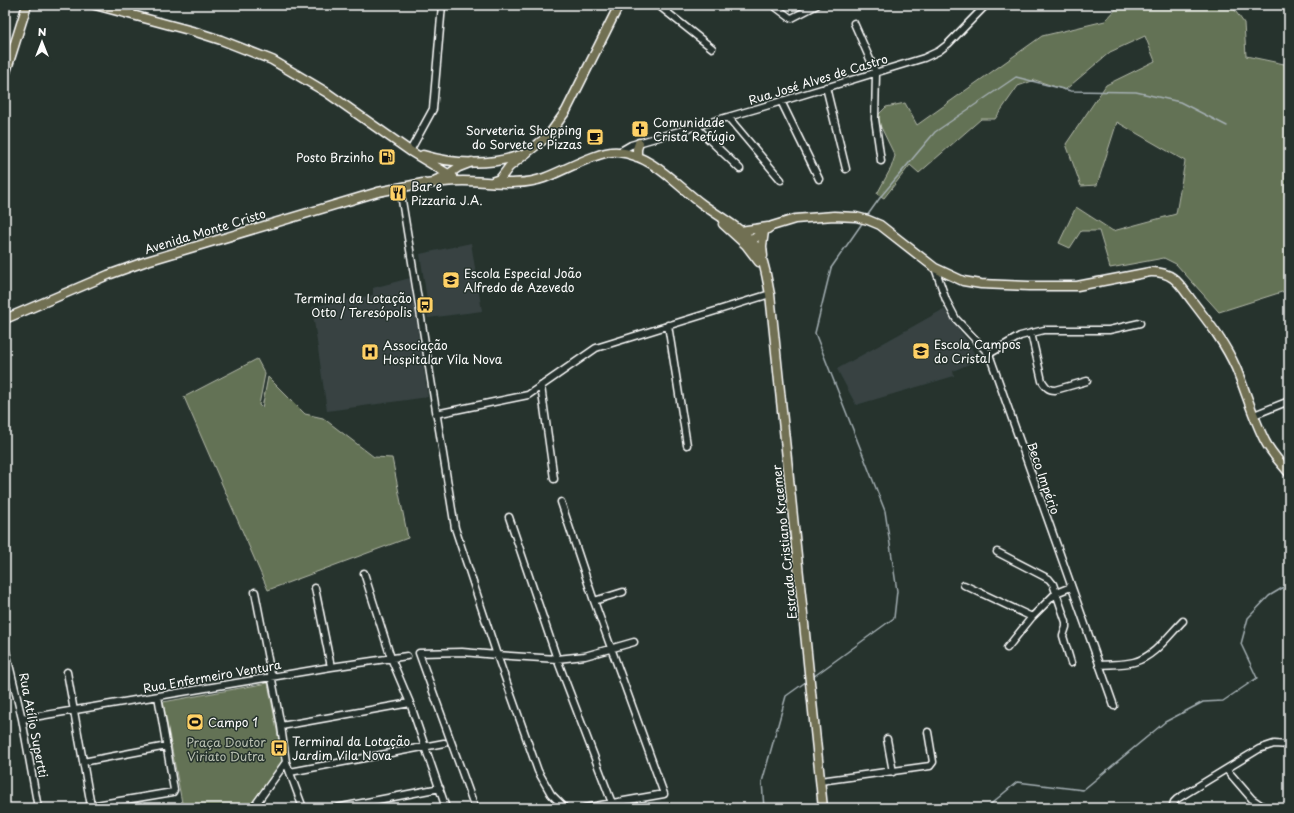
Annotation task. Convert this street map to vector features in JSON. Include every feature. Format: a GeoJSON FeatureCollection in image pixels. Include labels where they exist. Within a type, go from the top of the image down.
{"type":"FeatureCollection","features":[{"type":"Feature","properties":{"kind":"main road"},"geometry":{"type":"LineString","coordinates":[[5,75],[27,5]]}},
{"type":"Feature","properties":{"kind":"main road"},"geometry":{"type":"LineString","coordinates":[[94,5],[221,40],[272,60],[326,92],[410,151],[461,181]]}},
{"type":"Feature","properties":{"kind":"main road"},"geometry":{"type":"LineString","coordinates":[[491,181],[497,181],[500,179],[513,163],[548,136],[566,111],[619,5]]}},
{"type":"Feature","properties":{"kind":"main road"},"geometry":{"type":"LineString","coordinates":[[637,156],[636,149],[639,143]]}},
{"type":"Feature","properties":{"kind":"main road"},"geometry":{"type":"LineString","coordinates":[[410,151],[437,159],[472,162],[516,157],[526,153]]}},
{"type":"Feature","properties":{"kind":"main road","name":"Estrada Cristiano Kraemer"},"geometry":{"type":"LineString","coordinates":[[461,181],[515,183],[543,178],[602,153],[619,152],[637,156],[661,170],[758,250],[763,260],[770,294],[823,808]]}},
{"type":"Feature","properties":{"kind":"main road"},"geometry":{"type":"LineString","coordinates":[[491,161],[498,164],[515,183]]}},
{"type":"Feature","properties":{"kind":"main road","name":"Avenida Monte Cristo"},"geometry":{"type":"LineString","coordinates":[[418,185],[438,180],[459,167],[472,162]]}},
{"type":"Feature","properties":{"kind":"main road","name":"Avenida Monte Cristo"},"geometry":{"type":"LineString","coordinates":[[5,319],[108,275],[147,261],[378,192],[418,185],[461,181]]}},
{"type":"Feature","properties":{"kind":"main road","name":"Estrada Cristiano Kraemer"},"geometry":{"type":"LineString","coordinates":[[701,203],[740,231],[749,243],[765,274]]}},
{"type":"Feature","properties":{"kind":"main road"},"geometry":{"type":"LineString","coordinates":[[740,231],[772,226],[795,219],[856,217],[880,225],[935,268],[963,281],[981,284],[1077,286],[1150,272],[1159,272],[1168,275],[1177,282],[1218,335],[1236,367],[1266,442],[1289,473]]}},
{"type":"Feature","properties":{"kind":"main road"},"geometry":{"type":"LineString","coordinates":[[749,243],[772,226]]}},
{"type":"Feature","properties":{"kind":"main road"},"geometry":{"type":"LineString","coordinates":[[763,260],[762,246],[764,231]]}},
{"type":"Feature","properties":{"kind":"street"},"geometry":{"type":"LineString","coordinates":[[130,14],[132,5]]}},
{"type":"Feature","properties":{"kind":"street"},"geometry":{"type":"LineString","coordinates":[[410,151],[433,109],[442,5]]}},
{"type":"Feature","properties":{"kind":"street"},"geometry":{"type":"LineString","coordinates":[[658,5],[712,48]]}},
{"type":"Feature","properties":{"kind":"street"},"geometry":{"type":"LineString","coordinates":[[773,5],[792,18],[817,5]]}},
{"type":"Feature","properties":{"kind":"street","name":"Rua José Alves de Castro"},"geometry":{"type":"LineString","coordinates":[[619,152],[631,145],[696,127],[924,58],[939,51],[948,44],[986,5]]}},
{"type":"Feature","properties":{"kind":"street"},"geometry":{"type":"LineString","coordinates":[[854,24],[876,73],[875,119],[881,162]]}},
{"type":"Feature","properties":{"kind":"street"},"geometry":{"type":"LineString","coordinates":[[826,87],[846,168]]}},
{"type":"Feature","properties":{"kind":"street"},"geometry":{"type":"LineString","coordinates":[[781,101],[818,179]]}},
{"type":"Feature","properties":{"kind":"street"},"geometry":{"type":"LineString","coordinates":[[728,117],[781,180]]}},
{"type":"Feature","properties":{"kind":"street"},"geometry":{"type":"LineString","coordinates":[[696,127],[740,170]]}},
{"type":"Feature","properties":{"kind":"street","name":"Rua José Alves de Castro"},"geometry":{"type":"LineString","coordinates":[[627,154],[639,143]]}},
{"type":"Feature","properties":{"kind":"street"},"geometry":{"type":"LineString","coordinates":[[400,188],[455,528],[497,655],[538,771],[551,794],[565,808]]}},
{"type":"Feature","properties":{"kind":"street","name":"Beco Império"},"geometry":{"type":"LineString","coordinates":[[935,268],[946,300],[956,319],[989,354],[1114,706]]}},
{"type":"Feature","properties":{"kind":"street"},"geometry":{"type":"LineString","coordinates":[[436,414],[528,395],[596,348],[770,294]]}},
{"type":"Feature","properties":{"kind":"street"},"geometry":{"type":"LineString","coordinates":[[989,354],[1020,336],[1044,330],[1109,330],[1140,323]]}},
{"type":"Feature","properties":{"kind":"street"},"geometry":{"type":"LineString","coordinates":[[668,325],[687,445]]}},
{"type":"Feature","properties":{"kind":"street"},"geometry":{"type":"LineString","coordinates":[[1032,333],[1042,381],[1046,388],[1055,390],[1087,381]]}},
{"type":"Feature","properties":{"kind":"street"},"geometry":{"type":"LineString","coordinates":[[541,386],[554,479]]}},
{"type":"Feature","properties":{"kind":"street"},"geometry":{"type":"LineString","coordinates":[[1254,415],[1289,401]]}},
{"type":"Feature","properties":{"kind":"street"},"geometry":{"type":"LineString","coordinates":[[561,502],[594,601],[664,794],[584,808]]}},
{"type":"Feature","properties":{"kind":"street"},"geometry":{"type":"LineString","coordinates":[[509,517],[557,659],[612,803]]}},
{"type":"Feature","properties":{"kind":"street"},"geometry":{"type":"LineString","coordinates":[[997,552],[1049,579],[1053,584],[1066,622],[1063,636],[1071,663]]}},
{"type":"Feature","properties":{"kind":"street"},"geometry":{"type":"LineString","coordinates":[[364,573],[391,658],[410,703],[446,808]]}},
{"type":"Feature","properties":{"kind":"street"},"geometry":{"type":"LineString","coordinates":[[964,585],[1032,617]]}},
{"type":"Feature","properties":{"kind":"street"},"geometry":{"type":"LineString","coordinates":[[1007,648],[1032,617],[1056,593],[1071,587]]}},
{"type":"Feature","properties":{"kind":"street"},"geometry":{"type":"LineString","coordinates":[[315,588],[331,667]]}},
{"type":"Feature","properties":{"kind":"street"},"geometry":{"type":"LineString","coordinates":[[255,592],[281,726],[286,762],[303,808]]}},
{"type":"Feature","properties":{"kind":"street"},"geometry":{"type":"LineString","coordinates":[[594,601],[623,592]]}},
{"type":"Feature","properties":{"kind":"street"},"geometry":{"type":"LineString","coordinates":[[1099,665],[1133,662],[1144,658],[1158,647],[1183,621]]}},
{"type":"Feature","properties":{"kind":"street"},"geometry":{"type":"LineString","coordinates":[[474,808],[419,653],[462,652],[557,659],[585,656],[634,642]]}},
{"type":"Feature","properties":{"kind":"street","name":"Rua Atílio Supertti"},"geometry":{"type":"LineString","coordinates":[[5,647],[22,719],[38,808]]}},
{"type":"Feature","properties":{"kind":"street","name":"Rua Enfermeiro Ventura"},"geometry":{"type":"LineString","coordinates":[[22,719],[331,667],[407,656]]}},
{"type":"Feature","properties":{"kind":"street"},"geometry":{"type":"LineString","coordinates":[[67,672],[91,806]]}},
{"type":"Feature","properties":{"kind":"street"},"geometry":{"type":"LineString","coordinates":[[78,808],[174,790],[158,696]]}},
{"type":"Feature","properties":{"kind":"street"},"geometry":{"type":"LineString","coordinates":[[281,726],[410,703]]}},
{"type":"Feature","properties":{"kind":"street"},"geometry":{"type":"LineString","coordinates":[[820,781],[893,772],[932,765],[933,762],[928,732]]}},
{"type":"Feature","properties":{"kind":"street"},"geometry":{"type":"LineString","coordinates":[[887,739],[893,772]]}},
{"type":"Feature","properties":{"kind":"street"},"geometry":{"type":"LineString","coordinates":[[290,772],[444,744]]}},
{"type":"Feature","properties":{"kind":"street"},"geometry":{"type":"LineString","coordinates":[[1172,808],[1177,799],[1259,749],[1274,744],[1289,745]]}},
{"type":"Feature","properties":{"kind":"street"},"geometry":{"type":"LineString","coordinates":[[83,762],[167,746]]}},
{"type":"Feature","properties":{"kind":"street"},"geometry":{"type":"LineString","coordinates":[[253,808],[286,762]]}},
{"type":"Feature","properties":{"kind":"street"},"geometry":{"type":"LineString","coordinates":[[1226,770],[1252,799],[1265,808]]}},
{"type":"Feature","properties":{"kind":"street"},"geometry":{"type":"LineString","coordinates":[[336,808],[440,788]]}},
{"type":"Feature","properties":{"kind":"shaded area","name":"Escola Especial João Alfredo de Azevedo"},"geometry":{"type":"Polygon","coordinates":[[[471,243],[482,311],[428,318],[426,307],[428,306],[420,254],[471,243]]]}},
{"type":"Feature","properties":{"kind":"shaded area","name":"Associação Hospitalar Vila Nova"},"geometry":{"type":"Polygon","coordinates":[[[410,278],[428,397],[327,411],[312,307],[373,295],[373,288],[410,278]]]}},
{"type":"Feature","properties":{"kind":"shaded area","name":"Escola Campos do Cristal"},"geometry":{"type":"Polygon","coordinates":[[[944,309],[968,342],[978,360],[953,371],[954,376],[856,405],[837,369],[944,309]]]}},
{"type":"Feature","properties":{"kind":"green space"},"geometry":{"type":"Polygon","coordinates":[[[1120,5],[1231,5],[1244,23],[1246,56],[1289,65],[1289,293],[1285,291],[1219,312],[1176,264],[1164,258],[1110,268],[1099,231],[1081,231],[1070,248],[1059,243],[1076,207],[1113,231],[1176,214],[1185,161],[1117,122],[1097,185],[1081,186],[1066,144],[1106,85],[1155,61],[1145,36],[1110,52],[1065,90],[1035,80],[1018,86],[995,119],[981,119],[919,173],[910,165],[884,198],[877,194],[891,168],[895,156],[876,117],[886,107],[905,103],[917,125],[1042,36],[1105,21],[1120,5]]]}},
{"type":"Feature","properties":{"kind":"green space"},"geometry":{"type":"Polygon","coordinates":[[[257,359],[265,374],[259,405],[262,408],[268,377],[305,414],[323,418],[374,457],[392,458],[408,538],[268,590],[184,397],[257,359]]]}},
{"type":"Feature","properties":{"kind":"green space","name":"Praça Doutor Viriato Dutra"},"geometry":{"type":"Polygon","coordinates":[[[268,683],[283,762],[249,808],[183,808],[163,702],[268,683]]]}},
{"type":"Feature","properties":{"kind":"waterway"},"geometry":{"type":"LineString","coordinates":[[867,216],[882,195],[935,132],[1016,77],[1071,91],[1136,92],[1180,102],[1227,126]]}},
{"type":"Feature","properties":{"kind":"waterway"},"geometry":{"type":"LineString","coordinates":[[813,677],[894,618],[897,591],[885,511],[815,333],[831,268],[863,222]]}},
{"type":"Feature","properties":{"kind":"waterway"},"geometry":{"type":"LineString","coordinates":[[986,808],[1017,782],[1083,790],[1165,722],[1203,702],[1223,701],[1257,678],[1241,644],[1248,618],[1269,596],[1289,584]]}},
{"type":"Feature","properties":{"kind":"waterway"},"geometry":{"type":"LineString","coordinates":[[764,808],[762,782],[786,696],[807,681]]}},
{"type":"Feature","properties":{"kind":"place","name":"Comunidade Cristã Refúgio"},"geometry":{"type":"Point","coordinates":[640,129]}},
{"type":"Feature","properties":{"kind":"place","name":"Sorveteria Shopping do Sorvete e Pizzas"},"geometry":{"type":"Point","coordinates":[595,137]}},
{"type":"Feature","properties":{"kind":"place","name":"Posto Brzinho"},"geometry":{"type":"Point","coordinates":[387,157]}},
{"type":"Feature","properties":{"kind":"place","name":"Bar e Pizzaria J.A."},"geometry":{"type":"Point","coordinates":[398,193]}},
{"type":"Feature","properties":{"kind":"place","name":"Escola Especial João Alfredo de Azevedo"},"geometry":{"type":"Point","coordinates":[451,280]}},
{"type":"Feature","properties":{"kind":"place","name":"Terminal da Lotação Otto / Teresópolis"},"geometry":{"type":"Point","coordinates":[425,305]}},
{"type":"Feature","properties":{"kind":"place","name":"Escola Campos do Cristal"},"geometry":{"type":"Point","coordinates":[921,351]}},
{"type":"Feature","properties":{"kind":"place","name":"Associação Hospitalar Vila Nova"},"geometry":{"type":"Point","coordinates":[370,352]}},
{"type":"Feature","properties":{"kind":"place","name":"Campo 1"},"geometry":{"type":"Point","coordinates":[195,722]}},
{"type":"Feature","properties":{"kind":"place","name":"Terminal da Lotação Jardim Vila Nova"},"geometry":{"type":"Point","coordinates":[279,748]}}]}
